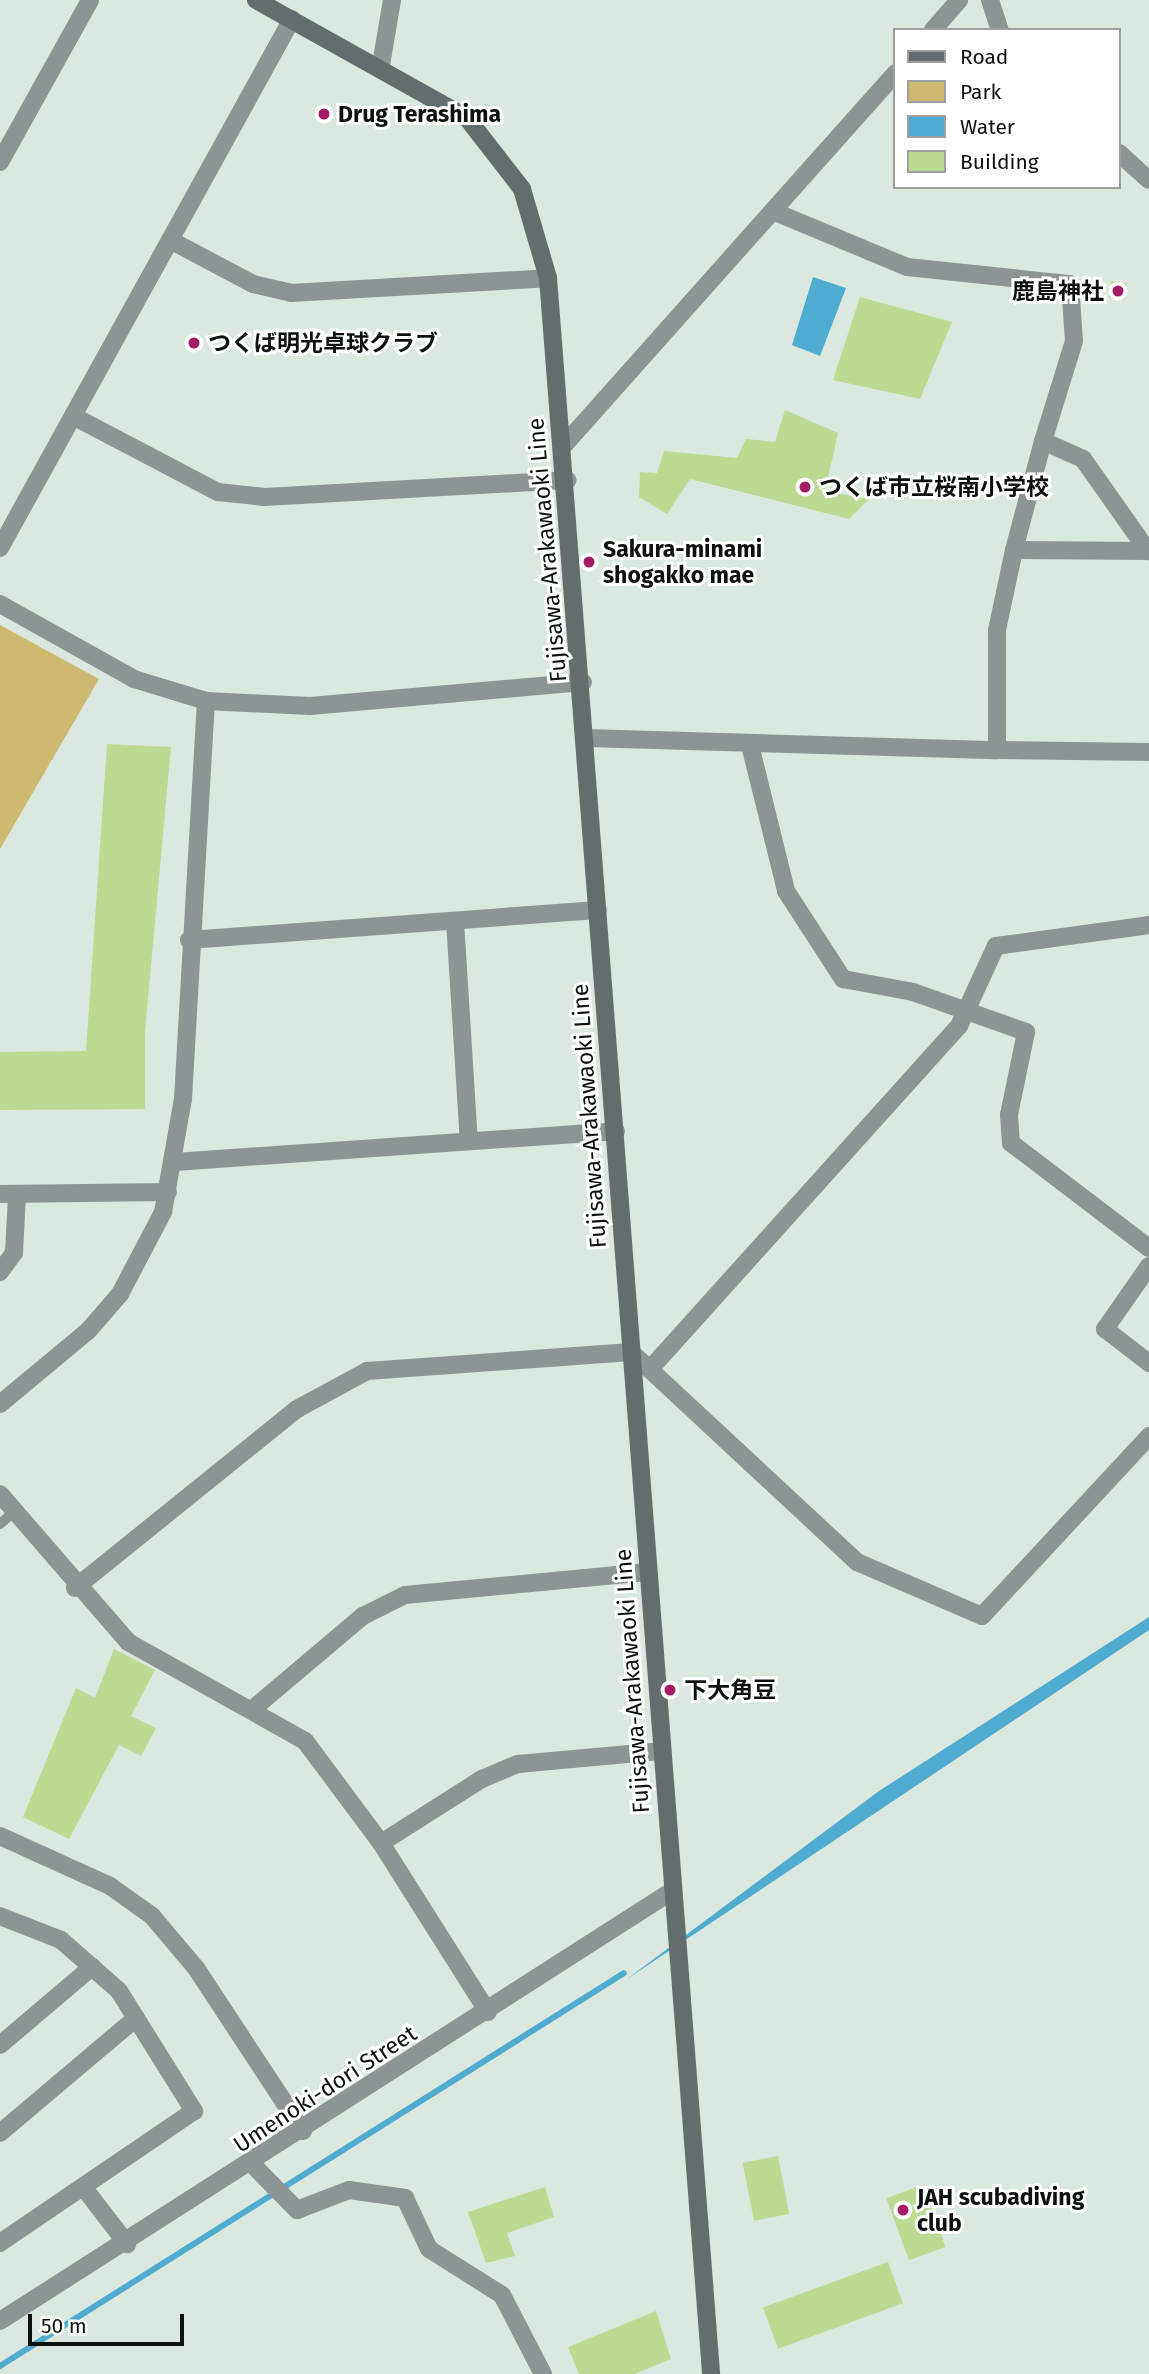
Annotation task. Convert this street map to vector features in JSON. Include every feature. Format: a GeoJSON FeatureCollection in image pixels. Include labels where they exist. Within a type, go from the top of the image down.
{"type":"FeatureCollection","features":[{"type":"Feature","properties":{"kind":"main road","name":"Fujisawa-Arakawaoki Line"},"geometry":{"type":"LineString","coordinates":[[256,0],[381,65],[467,118],[495,148],[522,189],[548,278],[568,480],[631,1352],[710,2374]]}},
{"type":"Feature","properties":{"kind":"street"},"geometry":{"type":"LineString","coordinates":[[0,162],[90,0]]}},
{"type":"Feature","properties":{"kind":"street"},"geometry":{"type":"LineString","coordinates":[[381,65],[392,0]]}},
{"type":"Feature","properties":{"kind":"street"},"geometry":{"type":"LineString","coordinates":[[935,28],[959,0]]}},
{"type":"Feature","properties":{"kind":"street"},"geometry":{"type":"LineString","coordinates":[[990,0],[999,28]]}},
{"type":"Feature","properties":{"kind":"street"},"geometry":{"type":"LineString","coordinates":[[0,548],[292,19]]}},
{"type":"Feature","properties":{"kind":"street"},"geometry":{"type":"LineString","coordinates":[[565,444],[775,212],[894,75]]}},
{"type":"Feature","properties":{"kind":"street"},"geometry":{"type":"LineString","coordinates":[[1121,155],[1149,180]]}},
{"type":"Feature","properties":{"kind":"street"},"geometry":{"type":"LineString","coordinates":[[775,212],[907,267],[1070,284],[1074,341],[1043,441],[996,630],[996,750]]}},
{"type":"Feature","properties":{"kind":"street"},"geometry":{"type":"LineString","coordinates":[[170,240],[253,284],[291,293],[548,278]]}},
{"type":"Feature","properties":{"kind":"street"},"geometry":{"type":"LineString","coordinates":[[73,416],[218,492],[265,497],[568,480]]}},
{"type":"Feature","properties":{"kind":"street"},"geometry":{"type":"LineString","coordinates":[[1043,441],[1083,459],[1148,551]]}},
{"type":"Feature","properties":{"kind":"street"},"geometry":{"type":"LineString","coordinates":[[1014,550],[1148,551]]}},
{"type":"Feature","properties":{"kind":"street"},"geometry":{"type":"LineString","coordinates":[[0,604],[134,679],[206,701],[310,706],[583,681]]}},
{"type":"Feature","properties":{"kind":"street"},"geometry":{"type":"LineString","coordinates":[[0,1404],[88,1331],[120,1294],[144,1254],[168,1192],[175,1162],[206,701]]}},
{"type":"Feature","properties":{"kind":"street"},"geometry":{"type":"LineString","coordinates":[[586,738],[750,745],[1149,752]]}},
{"type":"Feature","properties":{"kind":"street"},"geometry":{"type":"LineString","coordinates":[[750,745],[786,891],[843,979],[913,992],[965,1013],[1026,1032],[1009,1115],[1012,1143],[1149,1248]]}},
{"type":"Feature","properties":{"kind":"street"},"geometry":{"type":"LineString","coordinates":[[189,940],[598,910]]}},
{"type":"Feature","properties":{"kind":"street"},"geometry":{"type":"LineString","coordinates":[[455,921],[469,1141]]}},
{"type":"Feature","properties":{"kind":"street"},"geometry":{"type":"LineString","coordinates":[[650,1369],[965,1013],[996,946],[1149,925]]}},
{"type":"Feature","properties":{"kind":"street"},"geometry":{"type":"LineString","coordinates":[[175,1162],[616,1130]]}},
{"type":"Feature","properties":{"kind":"street"},"geometry":{"type":"LineString","coordinates":[[0,1272],[14,1253],[9,1195],[168,1192]]}},
{"type":"Feature","properties":{"kind":"street"},"geometry":{"type":"LineString","coordinates":[[1149,1266],[1105,1329],[1149,1363]]}},
{"type":"Feature","properties":{"kind":"street"},"geometry":{"type":"LineString","coordinates":[[75,1588],[334,1385],[367,1371],[631,1352],[857,1562],[982,1616],[1149,1436]]}},
{"type":"Feature","properties":{"kind":"street"},"geometry":{"type":"LineString","coordinates":[[0,1494],[75,1588],[128,1642],[254,1707],[305,1741],[381,1843],[488,2012]]}},
{"type":"Feature","properties":{"kind":"street"},"geometry":{"type":"LineString","coordinates":[[254,1707],[363,1616],[405,1595],[648,1572]]}},
{"type":"Feature","properties":{"kind":"street"},"geometry":{"type":"LineString","coordinates":[[381,1843],[482,1779],[518,1764],[662,1751]]}},
{"type":"Feature","properties":{"kind":"street"},"geometry":{"type":"LineString","coordinates":[[0,1836],[110,1886],[152,1916],[196,1968],[303,2131]]}},
{"type":"Feature","properties":{"kind":"street","name":"Umenoki-dori Street"},"geometry":{"type":"LineString","coordinates":[[0,2321],[253,2165],[672,1891]]}},
{"type":"Feature","properties":{"kind":"street"},"geometry":{"type":"LineString","coordinates":[[0,1916],[61,1940],[92,1967],[136,2018],[194,2111],[0,2243]]}},
{"type":"Feature","properties":{"kind":"street"},"geometry":{"type":"LineString","coordinates":[[0,2045],[92,1967]]}},
{"type":"Feature","properties":{"kind":"street"},"geometry":{"type":"LineString","coordinates":[[0,2133],[136,2018]]}},
{"type":"Feature","properties":{"kind":"street"},"geometry":{"type":"LineString","coordinates":[[253,2165],[297,2210],[349,2190],[405,2198],[429,2249],[502,2295],[543,2374]]}},
{"type":"Feature","properties":{"kind":"street"},"geometry":{"type":"LineString","coordinates":[[84,2188],[127,2244]]}},
{"type":"Feature","properties":{"kind":"lane"},"geometry":{"type":"LineString","coordinates":[[0,1524],[15,1512]]}},
{"type":"Feature","properties":{"kind":"green space"},"geometry":{"type":"Polygon","coordinates":[[[0,625],[99,679],[0,849],[0,625]]]}},
{"type":"Feature","properties":{"kind":"water"},"geometry":{"type":"Polygon","coordinates":[[[813,277],[846,288],[820,356],[792,345],[813,277]]]}},
{"type":"Feature","properties":{"kind":"water"},"geometry":{"type":"Polygon","coordinates":[[[1149,1617],[1149,1630],[627,1979],[879,1791],[1149,1617]]]}},
{"type":"Feature","properties":{"kind":"building","name":"鹿島神社"},"geometry":{"type":"Polygon","coordinates":[[[1111,281],[1127,283],[1125,300],[1109,298],[1111,281]]]}},
{"type":"Feature","properties":{"kind":"building"},"geometry":{"type":"Polygon","coordinates":[[[860,297],[952,322],[920,399],[833,380],[860,297]]]}},
{"type":"Feature","properties":{"kind":"building"},"geometry":{"type":"Polygon","coordinates":[[[785,410],[838,433],[825,491],[869,499],[849,519],[690,479],[667,514],[639,497],[640,472],[657,473],[664,451],[737,458],[746,439],[775,442],[785,410]]]}},
{"type":"Feature","properties":{"kind":"building"},"geometry":{"type":"Polygon","coordinates":[[[107,744],[171,747],[145,1032],[145,1109],[0,1110],[0,1052],[86,1051],[107,744]]]}},
{"type":"Feature","properties":{"kind":"building"},"geometry":{"type":"Polygon","coordinates":[[[114,1649],[155,1670],[131,1716],[156,1728],[141,1756],[119,1745],[69,1839],[23,1817],[76,1688],[95,1698],[114,1649]]]}},
{"type":"Feature","properties":{"kind":"building"},"geometry":{"type":"Polygon","coordinates":[[[778,2156],[789,2214],[754,2221],[743,2163],[778,2156]]]}},
{"type":"Feature","properties":{"kind":"building"},"geometry":{"type":"Polygon","coordinates":[[[923,2185],[946,2247],[909,2260],[886,2198],[923,2185]]]}},
{"type":"Feature","properties":{"kind":"building"},"geometry":{"type":"Polygon","coordinates":[[[545,2187],[554,2217],[507,2233],[515,2256],[486,2263],[468,2212],[545,2187]]]}},
{"type":"Feature","properties":{"kind":"building"},"geometry":{"type":"Polygon","coordinates":[[[888,2262],[903,2303],[778,2349],[763,2307],[888,2262]]]}},
{"type":"Feature","properties":{"kind":"building"},"geometry":{"type":"Polygon","coordinates":[[[656,2311],[671,2359],[635,2374],[579,2374],[568,2347],[656,2311]]]}},
{"type":"Feature","properties":{"kind":"waterway"},"geometry":{"type":"LineString","coordinates":[[0,2366],[624,1973]]}},
{"type":"Feature","properties":{"kind":"place","name":"Drug Terashima"},"geometry":{"type":"Point","coordinates":[324,114]}},
{"type":"Feature","properties":{"kind":"place","name":"鹿島神社"},"geometry":{"type":"Point","coordinates":[1118,291]}},
{"type":"Feature","properties":{"kind":"place","name":"つくば明光卓球クラブ"},"geometry":{"type":"Point","coordinates":[194,343]}},
{"type":"Feature","properties":{"kind":"place","name":"つくば市立桜南小学校"},"geometry":{"type":"Point","coordinates":[805,487]}},
{"type":"Feature","properties":{"kind":"place","name":"Sakura-minami shogakko mae"},"geometry":{"type":"Point","coordinates":[589,562]}},
{"type":"Feature","properties":{"kind":"place","name":"下大角豆"},"geometry":{"type":"Point","coordinates":[670,1690]}},
{"type":"Feature","properties":{"kind":"place","name":"JAH scubadiving club"},"geometry":{"type":"Point","coordinates":[903,2210]}}]}
